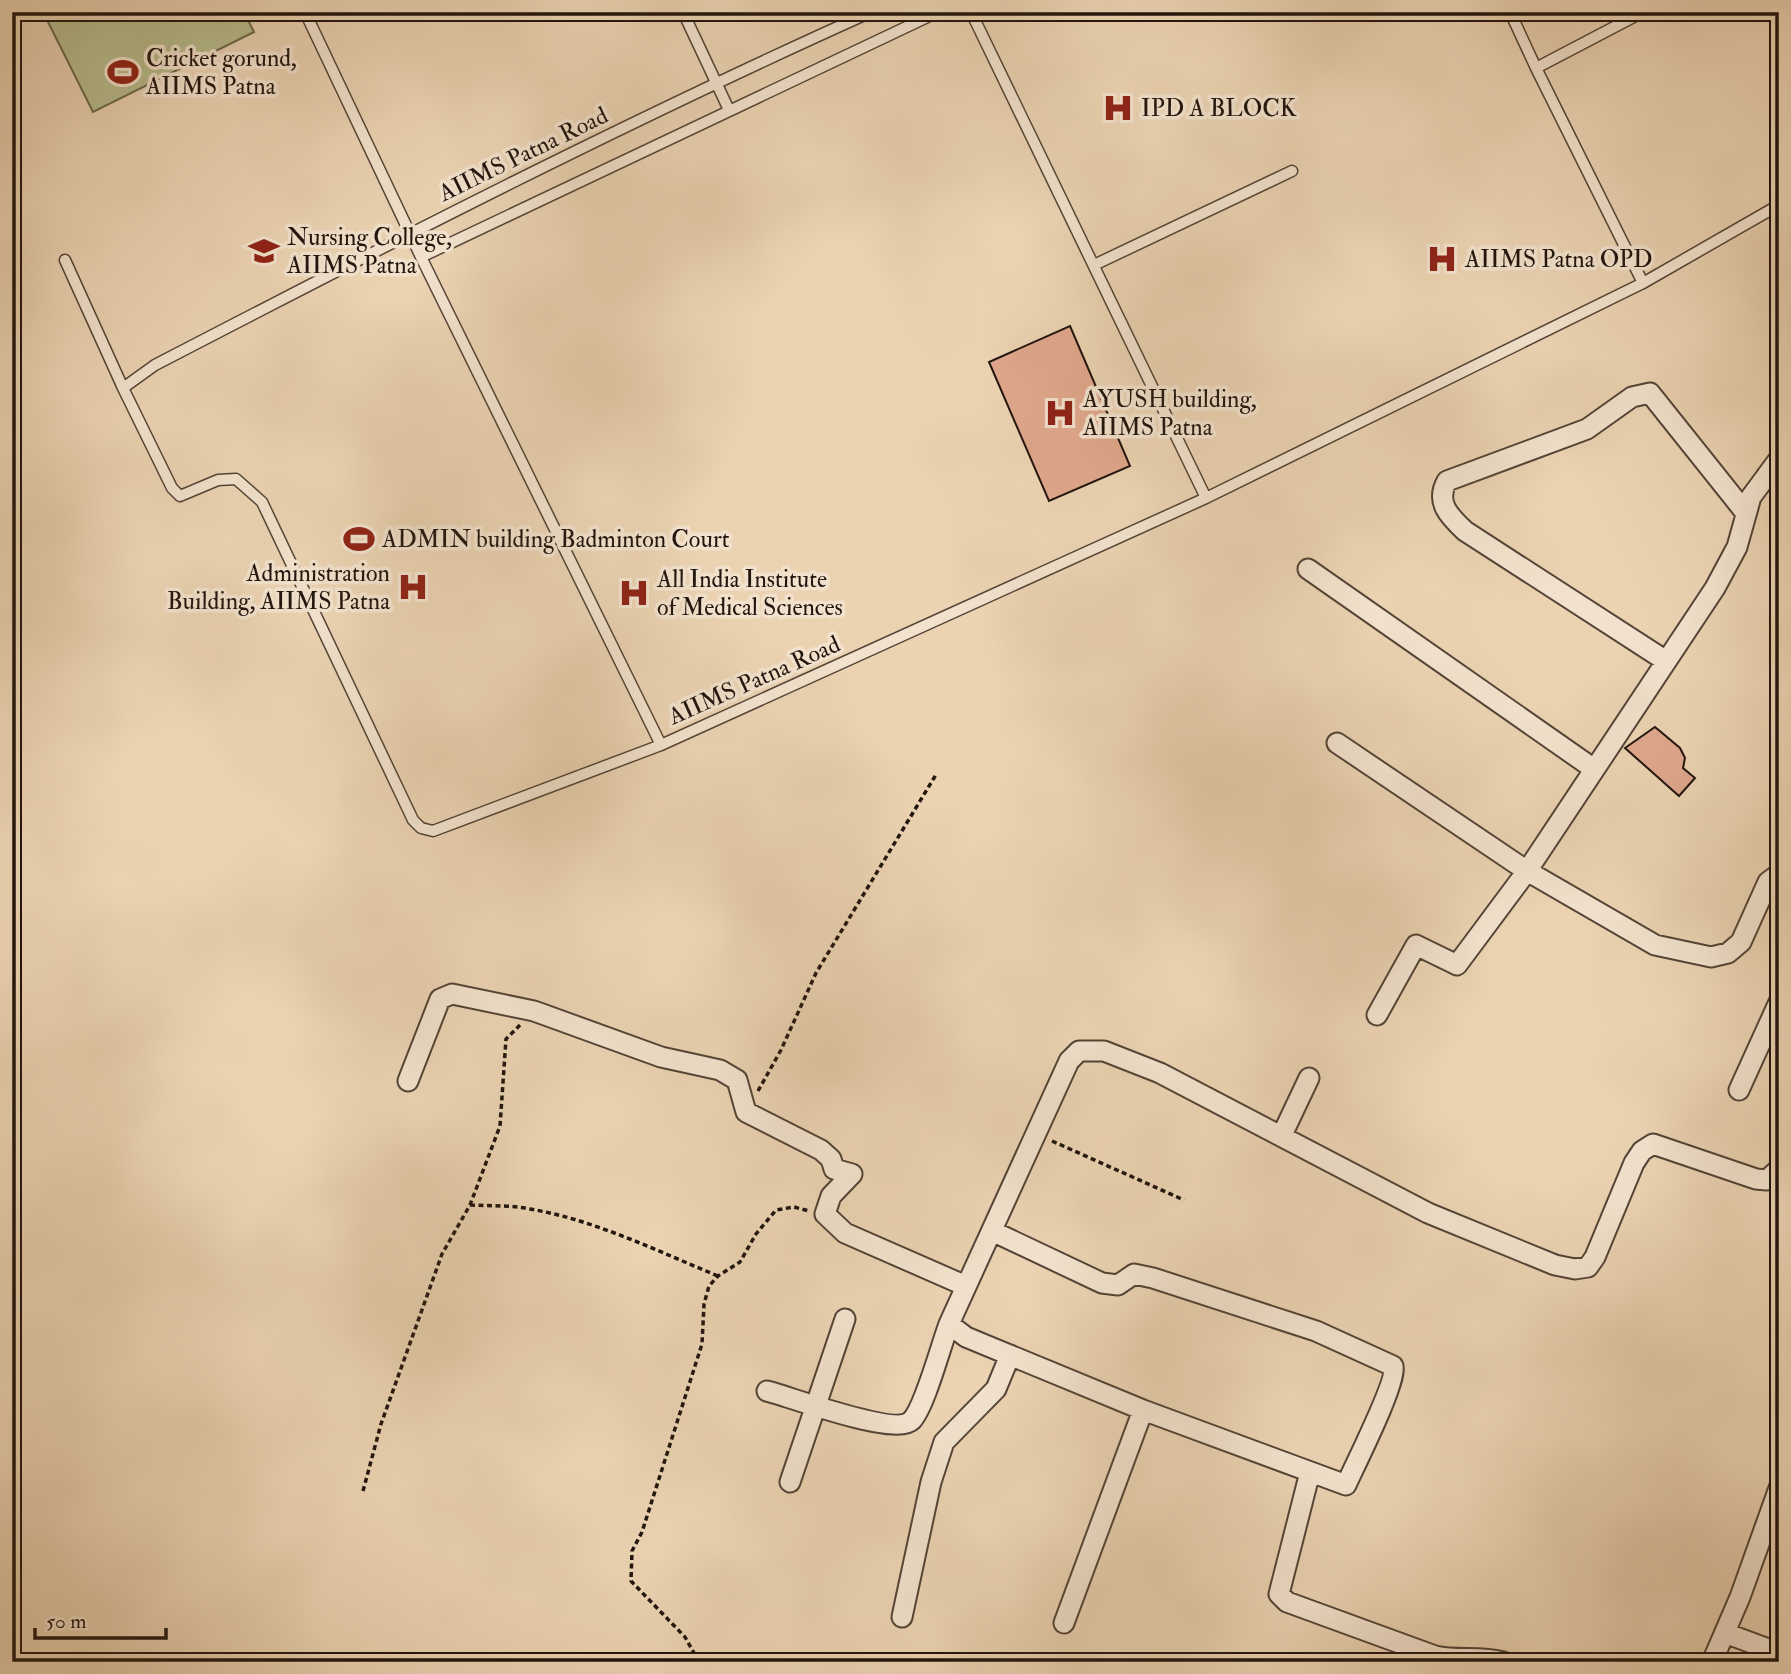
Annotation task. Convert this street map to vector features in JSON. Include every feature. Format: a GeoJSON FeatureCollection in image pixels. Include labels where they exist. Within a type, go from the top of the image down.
{"type":"FeatureCollection","features":[{"type":"Feature","properties":{"kind":"street"},"geometry":{"type":"LineString","coordinates":[[1666,661],[1465,531],[1443,504],[1441,491],[1447,481],[1587,429],[1632,397],[1650,393],[1745,512]]}},
{"type":"Feature","properties":{"kind":"street"},"geometry":{"type":"LineString","coordinates":[[1377,1015],[1416,945],[1457,965],[1527,871],[1728,565],[1737,547],[1745,512],[1779,459]]}},
{"type":"Feature","properties":{"kind":"street"},"geometry":{"type":"LineString","coordinates":[[1308,569],[1594,769]]}},
{"type":"Feature","properties":{"kind":"street"},"geometry":{"type":"LineString","coordinates":[[1337,743],[1527,871],[1656,944],[1711,957],[1728,953],[1741,942],[1768,882],[1779,874]]}},
{"type":"Feature","properties":{"kind":"street"},"geometry":{"type":"LineString","coordinates":[[408,1081],[440,999],[452,994],[534,1011],[661,1057],[720,1070],[737,1080],[746,1112],[821,1150],[831,1159],[834,1169],[852,1174],[831,1196],[825,1214],[845,1233],[966,1286]]}},
{"type":"Feature","properties":{"kind":"street"},"geometry":{"type":"LineString","coordinates":[[1739,1090],[1779,1002]]}},
{"type":"Feature","properties":{"kind":"street"},"geometry":{"type":"LineString","coordinates":[[767,1391],[887,1425],[899,1426],[911,1422],[919,1408],[949,1324],[966,1286],[1069,1061],[1079,1051],[1104,1051],[1160,1073],[1427,1213],[1555,1265],[1575,1269],[1588,1267],[1595,1257],[1634,1163],[1642,1151],[1653,1144],[1756,1179],[1767,1180],[1779,1169]]}},
{"type":"Feature","properties":{"kind":"street"},"geometry":{"type":"LineString","coordinates":[[1282,1135],[1309,1078]]}},
{"type":"Feature","properties":{"kind":"street"},"geometry":{"type":"LineString","coordinates":[[949,1324],[966,1337],[1143,1410],[1346,1485],[1388,1392],[1395,1372],[1393,1366],[1316,1331],[1153,1278],[1134,1274],[1118,1285],[1102,1283],[992,1231]]}},
{"type":"Feature","properties":{"kind":"street"},"geometry":{"type":"LineString","coordinates":[[790,1482],[845,1319]]}},
{"type":"Feature","properties":{"kind":"street"},"geometry":{"type":"LineString","coordinates":[[902,1617],[931,1482],[944,1442],[996,1389],[1010,1355]]}},
{"type":"Feature","properties":{"kind":"street"},"geometry":{"type":"LineString","coordinates":[[1064,1623],[1143,1410]]}},
{"type":"Feature","properties":{"kind":"street"},"geometry":{"type":"LineString","coordinates":[[1310,1472],[1279,1594],[1287,1602],[1435,1656],[1452,1660],[1475,1657],[1503,1662]]}},
{"type":"Feature","properties":{"kind":"street"},"geometry":{"type":"LineString","coordinates":[[1712,1662],[1779,1488]]}},
{"type":"Feature","properties":{"kind":"street"},"geometry":{"type":"LineString","coordinates":[[1725,1633],[1779,1653]]}},
{"type":"Feature","properties":{"kind":"lane"},"geometry":{"type":"LineString","coordinates":[[122,387],[155,365],[409,233],[305,12]]}},
{"type":"Feature","properties":{"kind":"lane"},"geometry":{"type":"LineString","coordinates":[[683,12],[729,110]]}},
{"type":"Feature","properties":{"kind":"lane","name":"AIIMS Patna Road"},"geometry":{"type":"LineString","coordinates":[[872,12],[715,82],[409,233],[661,745],[1206,498],[1643,283],[1779,205]]}},
{"type":"Feature","properties":{"kind":"lane"},"geometry":{"type":"LineString","coordinates":[[421,257],[938,12]]}},
{"type":"Feature","properties":{"kind":"lane"},"geometry":{"type":"LineString","coordinates":[[971,12],[1206,498]]}},
{"type":"Feature","properties":{"kind":"lane"},"geometry":{"type":"LineString","coordinates":[[1510,12],[1643,283]]}},
{"type":"Feature","properties":{"kind":"lane"},"geometry":{"type":"LineString","coordinates":[[1536,68],[1643,12]]}},
{"type":"Feature","properties":{"kind":"lane"},"geometry":{"type":"LineString","coordinates":[[1094,265],[1292,171]]}},
{"type":"Feature","properties":{"kind":"lane"},"geometry":{"type":"LineString","coordinates":[[65,260],[122,387],[172,488],[180,496],[218,480],[236,480],[262,502],[413,820],[421,828],[433,831],[661,745]]}},
{"type":"Feature","properties":{"kind":"path"},"geometry":{"type":"LineString","coordinates":[[746,1112],[782,1050],[816,973],[937,773]]}},
{"type":"Feature","properties":{"kind":"path"},"geometry":{"type":"LineString","coordinates":[[363,1491],[381,1424],[442,1254],[470,1205],[500,1126],[506,1039],[534,1011]]}},
{"type":"Feature","properties":{"kind":"path"},"geometry":{"type":"LineString","coordinates":[[1037,1134],[1184,1200]]}},
{"type":"Feature","properties":{"kind":"path"},"geometry":{"type":"LineString","coordinates":[[470,1205],[526,1208],[555,1214],[632,1239],[718,1276]]}},
{"type":"Feature","properties":{"kind":"path"},"geometry":{"type":"LineString","coordinates":[[699,1662],[685,1637],[631,1581],[630,1566],[696,1366],[702,1344],[704,1304],[709,1286],[718,1276],[740,1262],[776,1210],[794,1208],[825,1214]]}},
{"type":"Feature","properties":{"kind":"green space","name":"Cricket gorund, AIIMS Patna"},"geometry":{"type":"Polygon","coordinates":[[[43,12],[244,12],[254,32],[93,112],[43,12]]]}},
{"type":"Feature","properties":{"kind":"building"},"geometry":{"type":"Polygon","coordinates":[[[1070,326],[1130,466],[1049,501],[989,362],[1070,326]]]}},
{"type":"Feature","properties":{"kind":"building"},"geometry":{"type":"Polygon","coordinates":[[[1655,727],[1680,748],[1685,758],[1683,768],[1695,778],[1679,796],[1625,748],[1655,727]]]}},
{"type":"Feature","properties":{"kind":"place","name":"Cricket gorund, AIIMS Patna"},"geometry":{"type":"Point","coordinates":[123,72]}},
{"type":"Feature","properties":{"kind":"place","name":"IPD A BLOCK"},"geometry":{"type":"Point","coordinates":[1118,108]}},
{"type":"Feature","properties":{"kind":"place","name":"Nursing College, AIIMS Patna"},"geometry":{"type":"Point","coordinates":[264,251]}},
{"type":"Feature","properties":{"kind":"place","name":"AIIMS Patna OPD"},"geometry":{"type":"Point","coordinates":[1442,259]}},
{"type":"Feature","properties":{"kind":"place","name":"AYUSH building, AIIMS Patna"},"geometry":{"type":"Point","coordinates":[1060,413]}},
{"type":"Feature","properties":{"kind":"place","name":"ADMIN building Badminton Court"},"geometry":{"type":"Point","coordinates":[359,539]}},
{"type":"Feature","properties":{"kind":"place","name":"Administration Building, AIIMS Patna"},"geometry":{"type":"Point","coordinates":[413,587]}},
{"type":"Feature","properties":{"kind":"place","name":"All India Institute of Medical Sciences"},"geometry":{"type":"Point","coordinates":[634,593]}}]}
